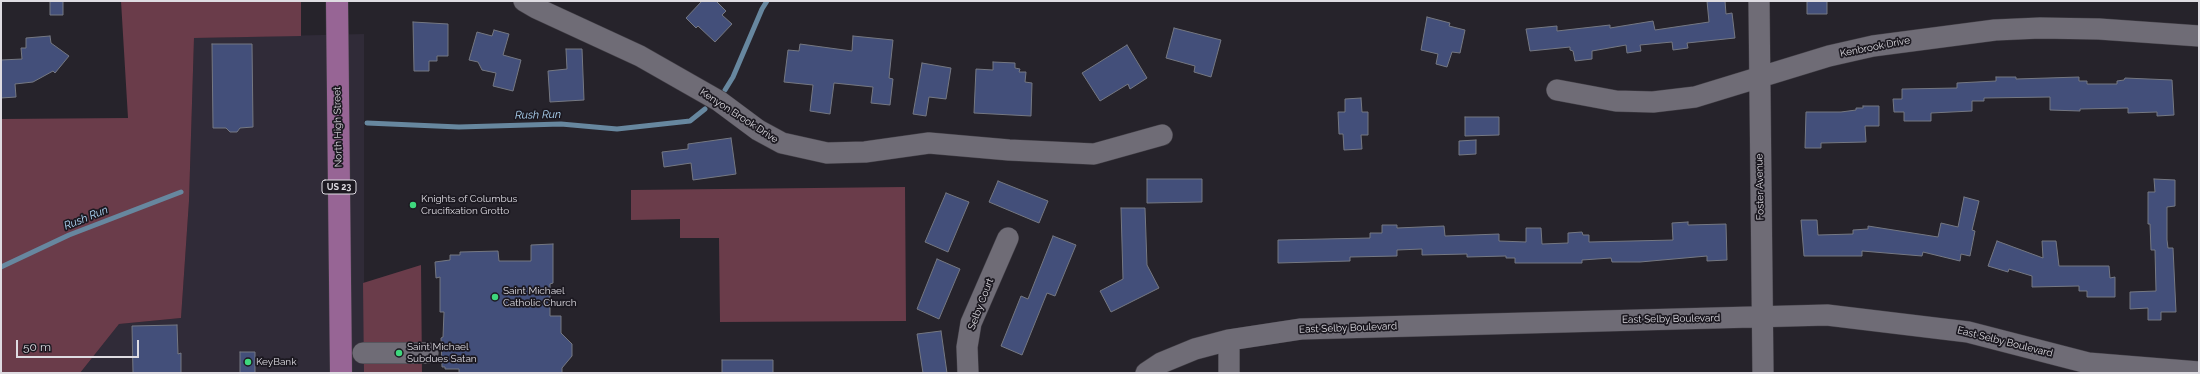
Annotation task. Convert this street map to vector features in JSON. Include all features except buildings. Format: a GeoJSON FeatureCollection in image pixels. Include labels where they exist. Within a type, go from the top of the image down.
{"type":"FeatureCollection","features":[{"type":"Feature","properties":{"kind":"main road","name":"North High Street"},"geometry":{"type":"LineString","coordinates":[[337,1],[341,373]]}},
{"type":"Feature","properties":{"kind":"street","name":"Kenyon Brook Drive"},"geometry":{"type":"LineString","coordinates":[[524,1],[640,56],[719,101],[758,130],[782,143],[827,153],[865,152],[929,143],[1010,150],[1094,154],[1162,135]]}},
{"type":"Feature","properties":{"kind":"street","name":"Foster Avenue"},"geometry":{"type":"LineString","coordinates":[[1759,1],[1759,152],[1763,373]]}},
{"type":"Feature","properties":{"kind":"street","name":"Kenbrook Drive"},"geometry":{"type":"LineString","coordinates":[[1557,90],[1616,101],[1653,102],[1695,97],[1829,56],[1873,46],[1995,30],[2040,28],[2099,29],[2199,36]]}},
{"type":"Feature","properties":{"kind":"street","name":"Selby Court"},"geometry":{"type":"LineString","coordinates":[[968,373],[967,347],[971,323],[1008,238]]}},
{"type":"Feature","properties":{"kind":"street","name":"East Selby Boulevard"},"geometry":{"type":"LineString","coordinates":[[1146,373],[1161,363],[1195,349],[1229,340],[1300,329],[1827,315],[1961,331],[2088,363],[2199,372]]}},
{"type":"Feature","properties":{"kind":"street"},"geometry":{"type":"LineString","coordinates":[[1229,340],[1229,373]]}},
{"type":"Feature","properties":{"kind":"street"},"geometry":{"type":"LineString","coordinates":[[363,353],[428,352]]}},
{"type":"Feature","properties":{"kind":"shaded area"},"geometry":{"type":"Polygon","coordinates":[[[121,1],[301,1],[301,36],[194,38],[189,201],[181,318],[119,324],[80,373],[1,373],[1,119],[128,118],[121,1]]]}},
{"type":"Feature","properties":{"kind":"shaded area"},"geometry":{"type":"Polygon","coordinates":[[[364,34],[364,373],[80,373],[119,324],[181,318],[189,201],[194,38],[364,34]]]}},
{"type":"Feature","properties":{"kind":"shaded area"},"geometry":{"type":"Polygon","coordinates":[[[905,187],[906,321],[720,322],[719,238],[680,238],[680,219],[631,220],[631,190],[905,187]]]}},
{"type":"Feature","properties":{"kind":"shaded area"},"geometry":{"type":"Polygon","coordinates":[[[421,265],[422,373],[364,373],[363,283],[421,265]]]}},
{"type":"Feature","properties":{"kind":"waterway","name":"Rush Run"},"geometry":{"type":"LineString","coordinates":[[725,90],[733,77],[762,9],[767,1]]}},
{"type":"Feature","properties":{"kind":"waterway","name":"Rush Run"},"geometry":{"type":"LineString","coordinates":[[367,123],[459,127],[561,124],[617,129],[690,121],[705,109]]}},
{"type":"Feature","properties":{"kind":"waterway","name":"Rush Run"},"geometry":{"type":"LineString","coordinates":[[1,267],[69,235],[181,192]]}},
{"type":"Feature","properties":{"kind":"place","name":"Knights of Columbus Crucifixation Grotto"},"geometry":{"type":"Point","coordinates":[413,205]}},
{"type":"Feature","properties":{"kind":"place","name":"Saint Michael Catholic Church"},"geometry":{"type":"Point","coordinates":[495,297]}},
{"type":"Feature","properties":{"kind":"place","name":"Saint Michael Subdues Satan"},"geometry":{"type":"Point","coordinates":[399,353]}},
{"type":"Feature","properties":{"kind":"place","name":"KeyBank"},"geometry":{"type":"Point","coordinates":[248,362]}}]}
